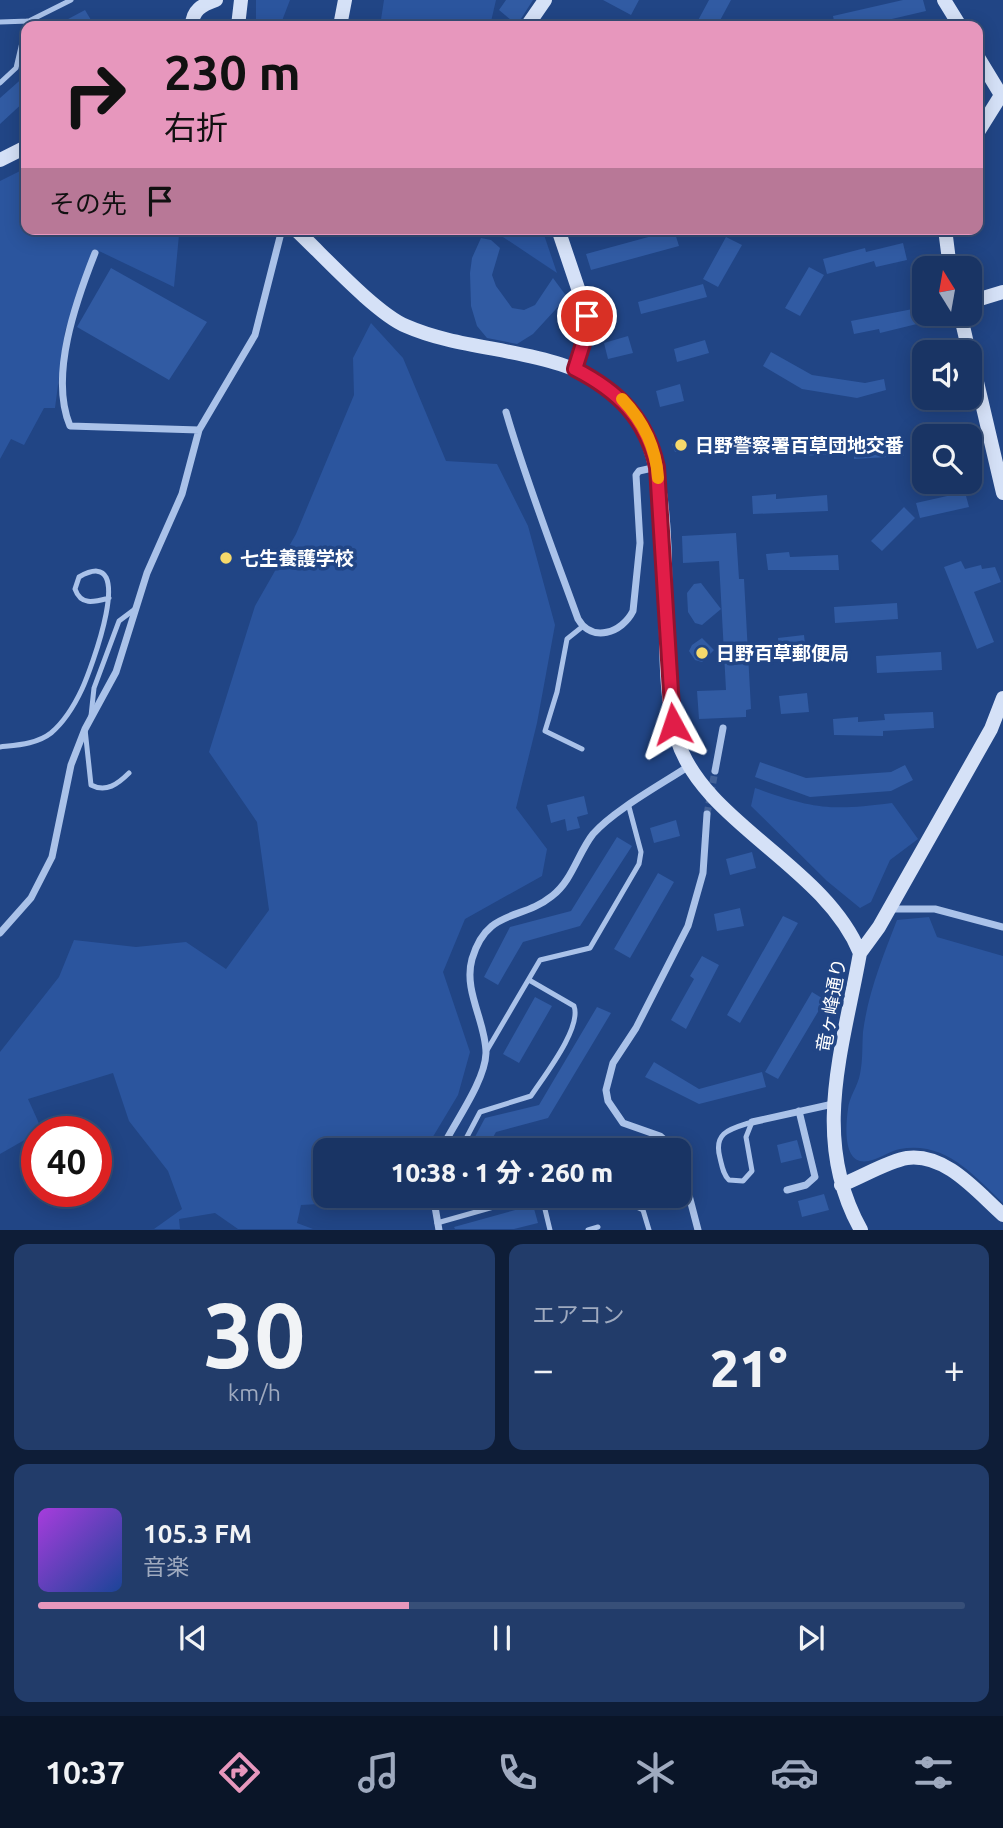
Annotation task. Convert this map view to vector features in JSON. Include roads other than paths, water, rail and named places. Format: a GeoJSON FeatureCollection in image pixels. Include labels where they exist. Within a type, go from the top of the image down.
{"type":"FeatureCollection","features":[{"type":"Feature","properties":{"kind":"street"},"geometry":{"type":"LineString","coordinates":[[193,21],[195,13],[202,5],[216,0]]}},
{"type":"Feature","properties":{"kind":"street"},"geometry":{"type":"LineString","coordinates":[[238,21],[240,0]]}},
{"type":"Feature","properties":{"kind":"street"},"geometry":{"type":"LineString","coordinates":[[341,21],[345,0]]}},
{"type":"Feature","properties":{"kind":"street"},"geometry":{"type":"LineString","coordinates":[[530,21],[545,0]]}},
{"type":"Feature","properties":{"kind":"street"},"geometry":{"type":"LineString","coordinates":[[944,0],[957,21]]}},
{"type":"Feature","properties":{"kind":"street"},"geometry":{"type":"LineString","coordinates":[[983,64],[1002,93],[983,124]]}},
{"type":"Feature","properties":{"kind":"street"},"geometry":{"type":"LineString","coordinates":[[0,160],[21,150]]}},
{"type":"Feature","properties":{"kind":"street"},"geometry":{"type":"LineString","coordinates":[[0,933],[31,898],[52,857],[71,765],[85,729],[116,672],[147,573],[179,501],[199,430],[255,335],[280,235]]}},
{"type":"Feature","properties":{"kind":"street","name":"竜ヶ峰通り"},"geometry":{"type":"LineString","coordinates":[[301,235],[402,325],[437,339],[575,369],[601,383],[633,411],[649,439],[657,467],[671,708],[677,739],[689,766],[716,800],[833,906],[853,935],[860,953],[833,1104],[832,1135],[841,1185],[861,1230]]}},
{"type":"Feature","properties":{"kind":"street"},"geometry":{"type":"LineString","coordinates":[[560,235],[587,316],[588,328],[575,369]]}},
{"type":"Feature","properties":{"kind":"street"},"geometry":{"type":"LineString","coordinates":[[946,235],[948,256]]}},
{"type":"Feature","properties":{"kind":"street"},"geometry":{"type":"LineString","coordinates":[[95,253],[72,312],[66,341],[64,411],[70,426],[199,430]]}},
{"type":"Feature","properties":{"kind":"street"},"geometry":{"type":"LineString","coordinates":[[982,298],[1003,292]]}},
{"type":"Feature","properties":{"kind":"street"},"geometry":{"type":"LineString","coordinates":[[982,403],[1003,493]]}},
{"type":"Feature","properties":{"kind":"street"},"geometry":{"type":"LineString","coordinates":[[506,411],[520,462],[535,495],[582,627],[595,632],[613,632],[628,620],[633,611],[640,542],[636,475],[639,471],[657,467]]}},
{"type":"Feature","properties":{"kind":"street"},"geometry":{"type":"LineString","coordinates":[[860,953],[997,730],[1003,698]]}},
{"type":"Feature","properties":{"kind":"street"},"geometry":{"type":"LineString","coordinates":[[715,771],[723,728]]}},
{"type":"Feature","properties":{"kind":"street"},"geometry":{"type":"LineString","coordinates":[[448,1138],[478,1082],[486,1052],[470,985],[471,960],[478,943],[499,920],[555,895],[591,837],[689,766]]}},
{"type":"Feature","properties":{"kind":"street"},"geometry":{"type":"LineString","coordinates":[[662,1138],[624,1123],[608,1101],[606,1090],[613,1063],[636,1028],[688,926],[704,873],[707,814]]}},
{"type":"Feature","properties":{"kind":"street"},"geometry":{"type":"LineString","coordinates":[[889,909],[935,909],[1003,927]]}},
{"type":"Feature","properties":{"kind":"street"},"geometry":{"type":"LineString","coordinates":[[752,1122],[833,1104]]}},
{"type":"Feature","properties":{"kind":"street"},"geometry":{"type":"LineString","coordinates":[[787,1190],[806,1185],[815,1177],[799,1111]]}},
{"type":"Feature","properties":{"kind":"street"},"geometry":{"type":"LineString","coordinates":[[841,1185],[894,1162],[921,1158],[949,1169],[1003,1215]]}},
{"type":"Feature","properties":{"kind":"street"},"geometry":{"type":"LineString","coordinates":[[691,1203],[698,1230]]}},
{"type":"Feature","properties":{"kind":"street"},"geometry":{"type":"LineString","coordinates":[[435,1208],[438,1226]]}},
{"type":"Feature","properties":{"kind":"lane"},"geometry":{"type":"LineString","coordinates":[[29,21],[71,0]]}},
{"type":"Feature","properties":{"kind":"lane"},"geometry":{"type":"LineString","coordinates":[[0,22],[21,22]]}},
{"type":"Feature","properties":{"kind":"lane"},"geometry":{"type":"LineString","coordinates":[[0,83],[16,68],[21,47]]}},
{"type":"Feature","properties":{"kind":"lane"},"geometry":{"type":"LineString","coordinates":[[0,747],[30,743],[51,733],[81,690],[96,654],[109,598],[106,579],[102,575],[93,572],[79,576],[75,589],[81,599],[87,602],[109,598]]}},
{"type":"Feature","properties":{"kind":"lane"},"geometry":{"type":"LineString","coordinates":[[91,719],[94,688],[119,621],[136,608]]}},
{"type":"Feature","properties":{"kind":"lane"},"geometry":{"type":"LineString","coordinates":[[582,627],[567,639],[557,692],[545,731],[583,749]]}},
{"type":"Feature","properties":{"kind":"lane"},"geometry":{"type":"LineString","coordinates":[[96,654],[105,658]]}},
{"type":"Feature","properties":{"kind":"lane"},"geometry":{"type":"LineString","coordinates":[[85,729],[91,785],[98,789],[109,787],[129,774]]}},
{"type":"Feature","properties":{"kind":"lane"},"geometry":{"type":"LineString","coordinates":[[486,1052],[540,960],[590,948],[639,864],[641,852],[629,807]]}},
{"type":"Feature","properties":{"kind":"lane"},"geometry":{"type":"LineString","coordinates":[[466,1138],[480,1112],[531,1096],[573,1028],[577,1014],[574,1006],[529,980]]}},
{"type":"Feature","properties":{"kind":"lane"},"geometry":{"type":"LineString","coordinates":[[752,1122],[746,1137],[752,1171],[743,1181],[729,1180],[717,1145],[719,1137],[726,1131],[752,1122]]}},
{"type":"Feature","properties":{"kind":"lane"},"geometry":{"type":"LineString","coordinates":[[438,1226],[495,1208]]}},
{"type":"Feature","properties":{"kind":"lane"},"geometry":{"type":"LineString","coordinates":[[547,1208],[550,1230]]}},
{"type":"Feature","properties":{"kind":"lane"},"geometry":{"type":"LineString","coordinates":[[639,1208],[643,1210],[649,1230]]}},
{"type":"Feature","properties":{"kind":"lane"},"geometry":{"type":"LineString","coordinates":[[588,1230],[598,1227]]}},
{"type":"Feature","properties":{"kind":"tunnel"},"geometry":{"type":"LineString","coordinates":[[707,814],[715,771]]}},
{"type":"Feature","properties":{"kind":"place","name":"日野警察署百草団地交番"},"geometry":{"type":"Point","coordinates":[681,445]}},
{"type":"Feature","properties":{"kind":"place","name":"七生養護学校"},"geometry":{"type":"Point","coordinates":[226,558]}},
{"type":"Feature","properties":{"kind":"place","name":"日野百草郵便局"},"geometry":{"type":"Point","coordinates":[702,653]}}]}
